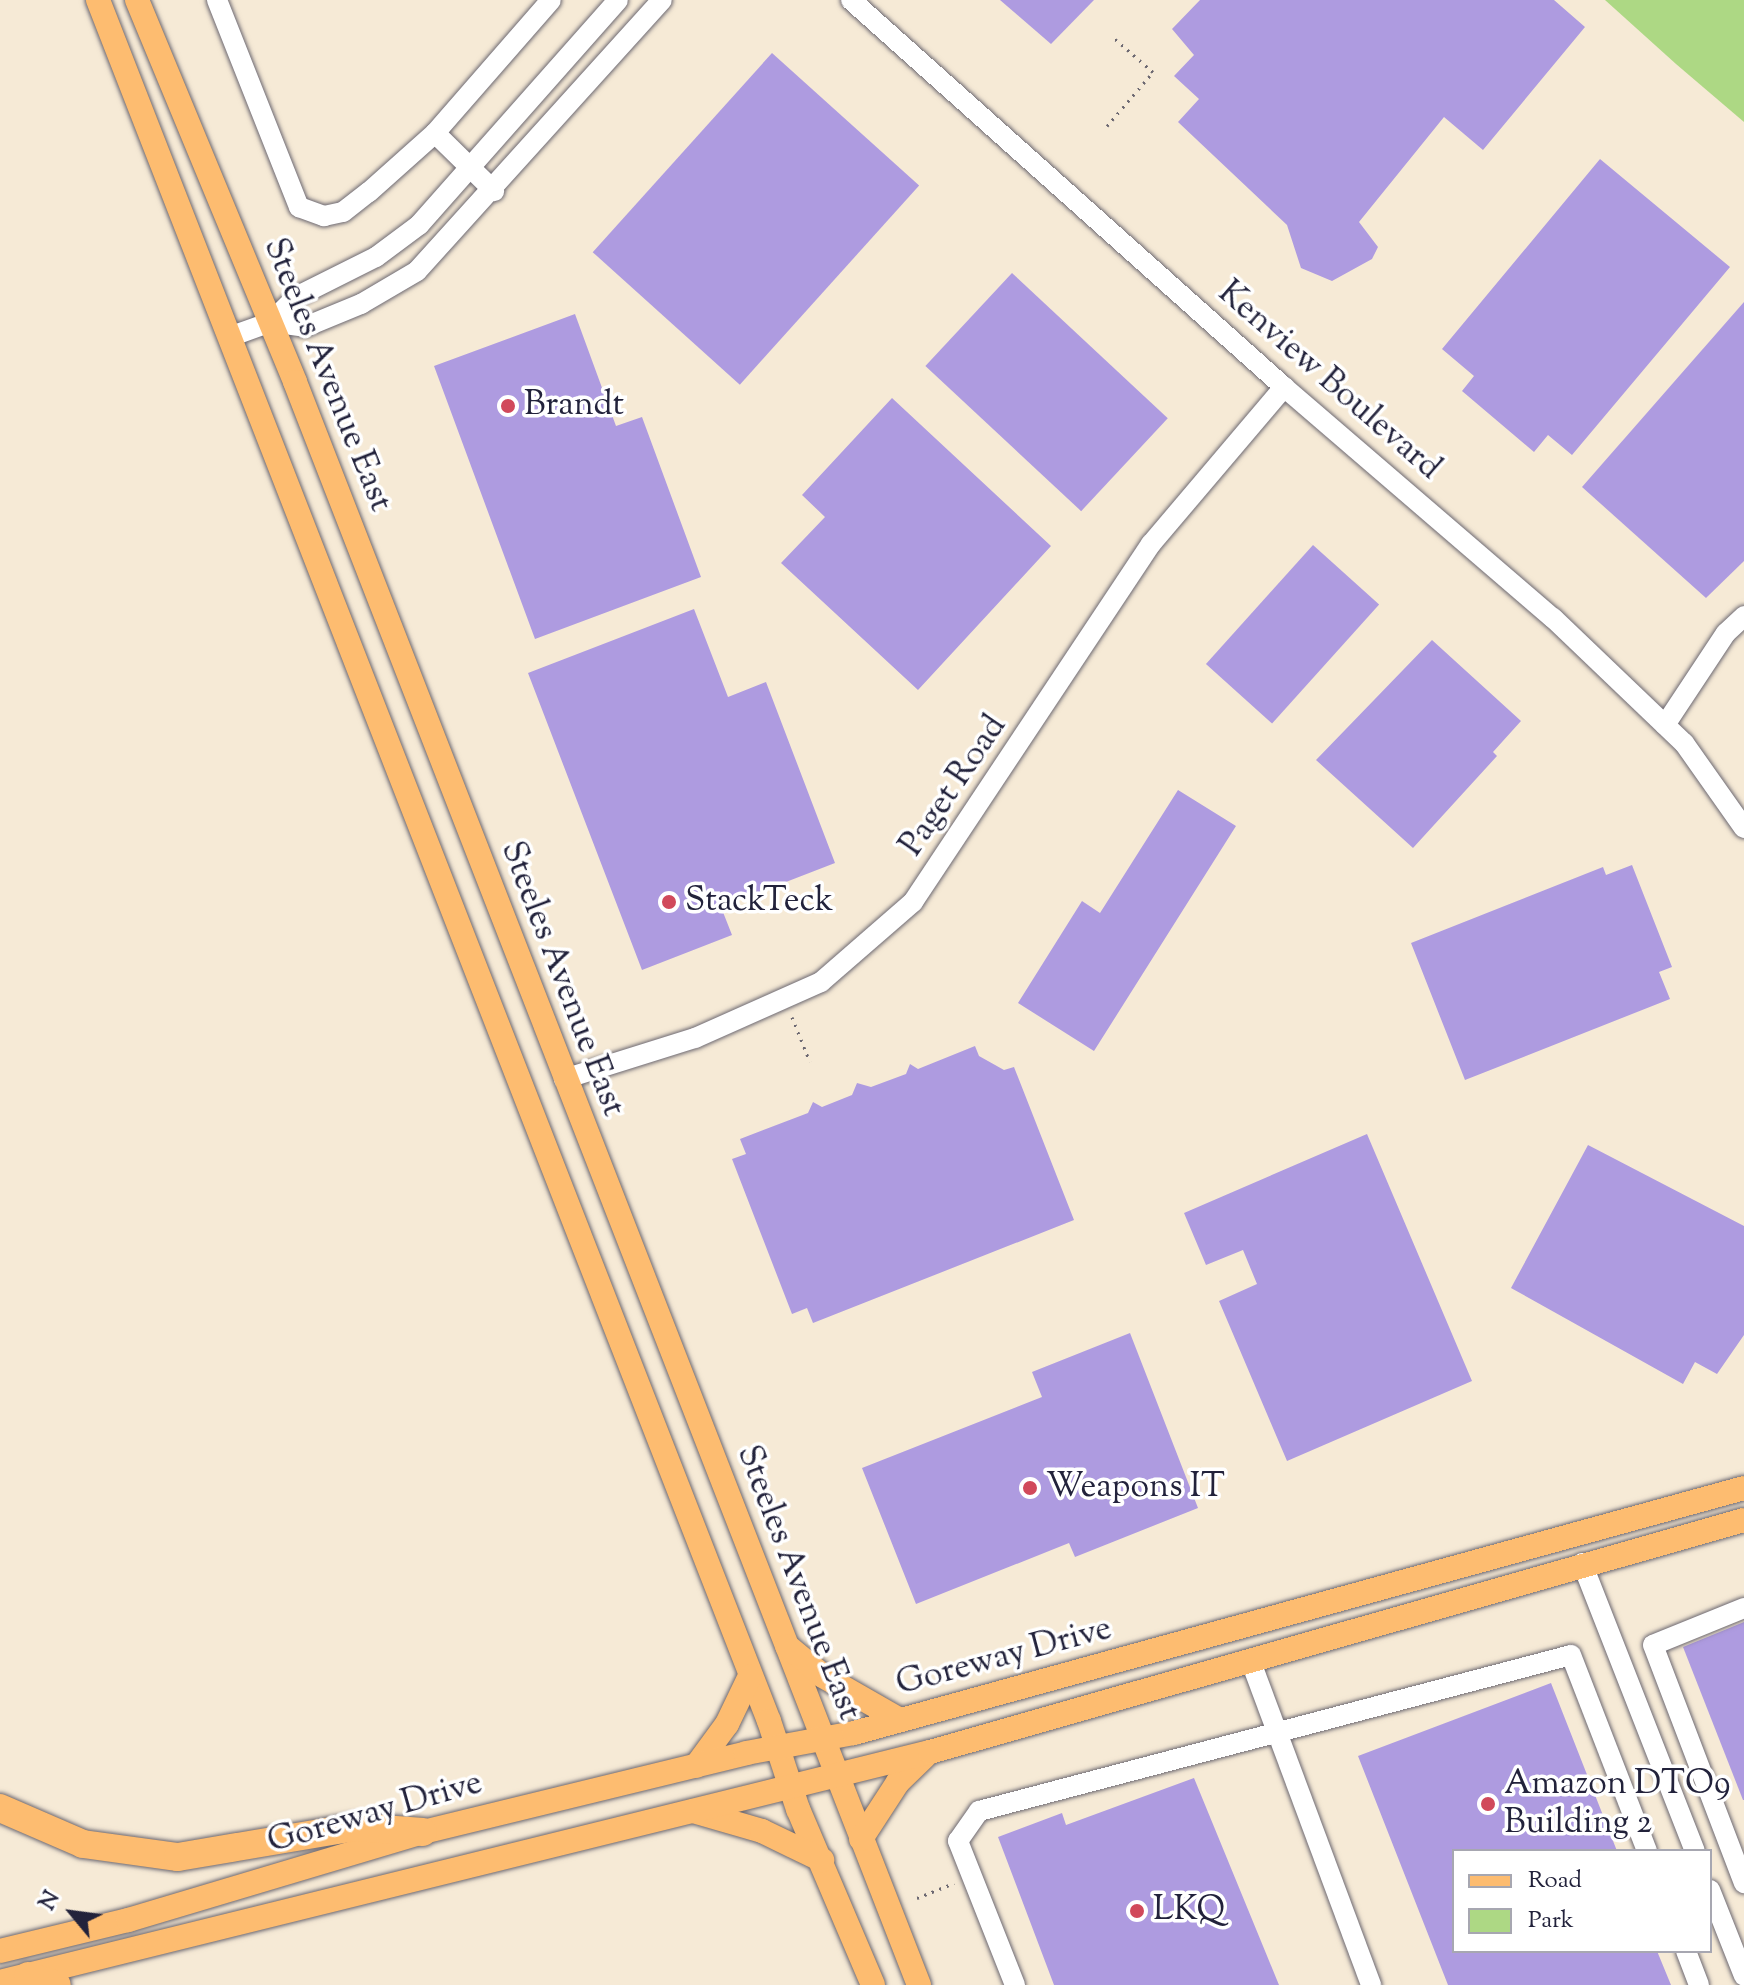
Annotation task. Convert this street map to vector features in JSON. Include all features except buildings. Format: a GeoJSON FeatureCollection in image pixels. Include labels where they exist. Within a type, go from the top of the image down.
{"type":"FeatureCollection","features":[{"type":"Feature","properties":{"kind":"highway"},"geometry":{"type":"LineString","coordinates":[[0,1808],[83,1844],[178,1857],[355,1827],[423,1832]]}},
{"type":"Feature","properties":{"kind":"highway"},"geometry":{"type":"LineString","coordinates":[[28,1976],[57,1985]]}},
{"type":"Feature","properties":{"kind":"main road"},"geometry":{"type":"LineString","coordinates":[[98,0],[232,336],[750,1676],[790,1787],[873,1985]]}},
{"type":"Feature","properties":{"kind":"main road","name":"Steeles Avenue East"},"geometry":{"type":"LineString","coordinates":[[137,0],[271,322],[919,1985]]}},
{"type":"Feature","properties":{"kind":"main road","name":"Goreway Drive"},"geometry":{"type":"LineString","coordinates":[[0,1951],[128,1920],[423,1832],[900,1720],[1744,1488]]}},
{"type":"Feature","properties":{"kind":"main road","name":"Goreway Drive"},"geometry":{"type":"LineString","coordinates":[[0,1982],[836,1777],[1251,1662],[1582,1563],[1744,1520]]}},
{"type":"Feature","properties":{"kind":"main road"},"geometry":{"type":"LineString","coordinates":[[785,1644],[823,1676],[900,1720]]}},
{"type":"Feature","properties":{"kind":"main road"},"geometry":{"type":"LineString","coordinates":[[696,1766],[727,1724],[750,1676]]}},
{"type":"Feature","properties":{"kind":"main road"},"geometry":{"type":"LineString","coordinates":[[861,1839],[898,1782],[930,1752]]}},
{"type":"Feature","properties":{"kind":"main road"},"geometry":{"type":"LineString","coordinates":[[693,1811],[762,1831],[822,1860]]}},
{"type":"Feature","properties":{"kind":"street"},"geometry":{"type":"LineString","coordinates":[[217,0],[299,207],[324,216],[343,212],[435,133],[551,0]]}},
{"type":"Feature","properties":{"kind":"street"},"geometry":{"type":"LineString","coordinates":[[232,336],[271,322],[296,297],[376,257],[419,225],[618,0]]}},
{"type":"Feature","properties":{"kind":"street"},"geometry":{"type":"LineString","coordinates":[[271,322],[305,327],[361,304],[417,271],[494,191],[662,0]]}},
{"type":"Feature","properties":{"kind":"street","name":"Kenview Boulevard"},"geometry":{"type":"LineString","coordinates":[[851,0],[1284,387],[1553,618],[1665,725],[1720,790],[1744,828]]}},
{"type":"Feature","properties":{"kind":"street"},"geometry":{"type":"LineString","coordinates":[[435,133],[494,191]]}},
{"type":"Feature","properties":{"kind":"street","name":"Paget Road"},"geometry":{"type":"LineString","coordinates":[[564,1079],[695,1038],[821,982],[913,902],[1151,544],[1284,387]]}},
{"type":"Feature","properties":{"kind":"street"},"geometry":{"type":"LineString","coordinates":[[1665,725],[1726,633],[1744,616]]}},
{"type":"Feature","properties":{"kind":"street"},"geometry":{"type":"LineString","coordinates":[[1582,1563],[1694,1849]]}},
{"type":"Feature","properties":{"kind":"street"},"geometry":{"type":"LineString","coordinates":[[1744,1608],[1653,1645],[1744,1883]]}},
{"type":"Feature","properties":{"kind":"street"},"geometry":{"type":"LineString","coordinates":[[1015,1985],[958,1841],[979,1811],[1274,1729],[1571,1655],[1646,1849]]}},
{"type":"Feature","properties":{"kind":"street"},"geometry":{"type":"LineString","coordinates":[[1251,1662],[1371,1985]]}},
{"type":"Feature","properties":{"kind":"street"},"geometry":{"type":"LineString","coordinates":[[1712,1904],[1744,1976]]}},
{"type":"Feature","properties":{"kind":"street"},"geometry":{"type":"LineString","coordinates":[[1687,1953],[1699,1985]]}},
{"type":"Feature","properties":{"kind":"path"},"geometry":{"type":"LineString","coordinates":[[1107,126],[1153,72],[1114,38]]}},
{"type":"Feature","properties":{"kind":"path"},"geometry":{"type":"LineString","coordinates":[[785,998],[810,1062]]}},
{"type":"Feature","properties":{"kind":"path"},"geometry":{"type":"LineString","coordinates":[[917,1898],[972,1876]]}},
{"type":"Feature","properties":{"kind":"green space"},"geometry":{"type":"Polygon","coordinates":[[[1605,0],[1744,0],[1744,122],[1676,64],[1605,0]]]}},
{"type":"Feature","properties":{"kind":"place","name":"Brandt"},"geometry":{"type":"Point","coordinates":[508,406]}},
{"type":"Feature","properties":{"kind":"place","name":"StackTeck"},"geometry":{"type":"Point","coordinates":[669,902]}},
{"type":"Feature","properties":{"kind":"place","name":"Weapons IT"},"geometry":{"type":"Point","coordinates":[1030,1488]}},
{"type":"Feature","properties":{"kind":"place","name":"Amazon DTO9 Building 2"},"geometry":{"type":"Point","coordinates":[1488,1804]}},
{"type":"Feature","properties":{"kind":"place","name":"LKQ"},"geometry":{"type":"Point","coordinates":[1137,1911]}}]}
